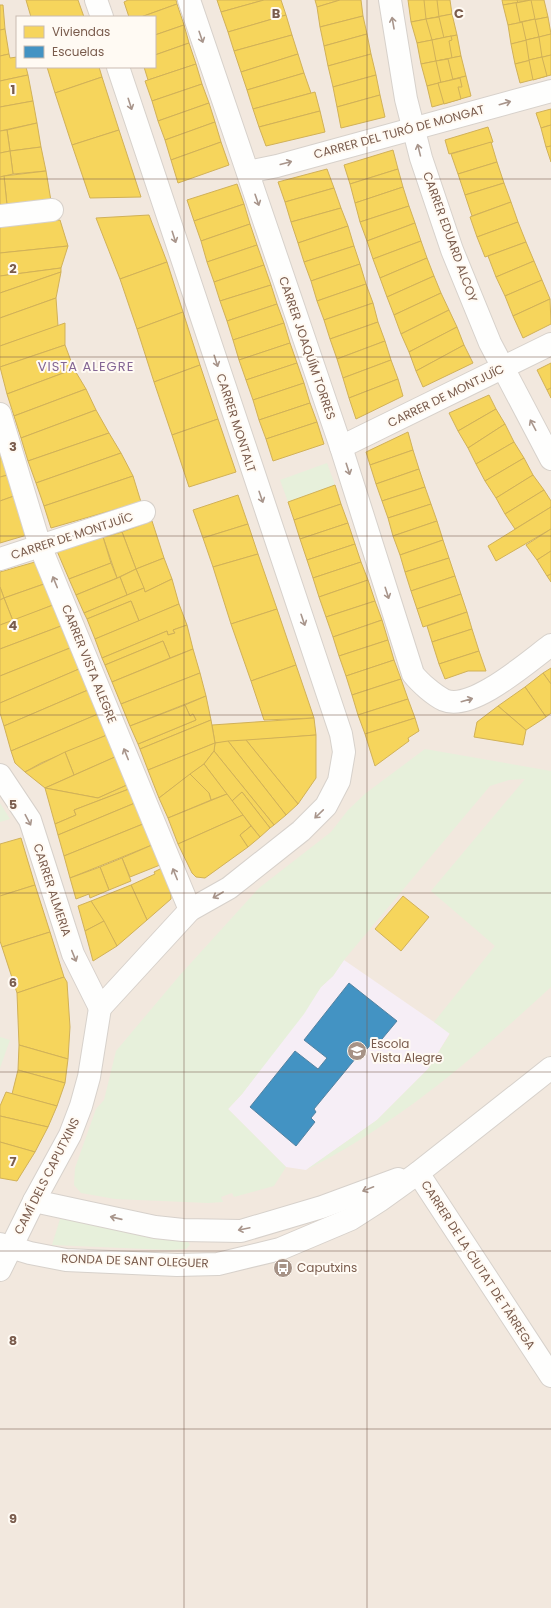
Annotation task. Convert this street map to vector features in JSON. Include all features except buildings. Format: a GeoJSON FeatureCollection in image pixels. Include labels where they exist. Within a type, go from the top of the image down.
{"type":"FeatureCollection","features":[{"type":"Feature","properties":{"kind":"street"},"geometry":{"type":"LineString","coordinates":[[96,0],[102,16]]}},
{"type":"Feature","properties":{"kind":"street","name":"CARRER JOAQUÍM TORRES"},"geometry":{"type":"LineString","coordinates":[[189,0],[341,447],[413,674],[422,684],[444,700],[459,702],[474,697],[500,683],[551,645]]}},
{"type":"Feature","properties":{"kind":"street","name":"CARRER EDUARD ALCOY"},"geometry":{"type":"LineString","coordinates":[[390,0],[406,99],[421,158],[452,250],[490,344],[551,459]]}},
{"type":"Feature","properties":{"kind":"street","name":"CARRER MONTALT"},"geometry":{"type":"LineString","coordinates":[[100,1008],[190,910],[229,888],[301,832],[326,806],[339,781],[344,752],[341,734],[118,68]]}},
{"type":"Feature","properties":{"kind":"street","name":"CARRER DEL TURÓ DE MONGAT"},"geometry":{"type":"LineString","coordinates":[[248,172],[414,129],[551,91]]}},
{"type":"Feature","properties":{"kind":"street"},"geometry":{"type":"LineString","coordinates":[[0,216],[52,210]]}},
{"type":"Feature","properties":{"kind":"street","name":"CARRER DE MONTJUÏC"},"geometry":{"type":"LineString","coordinates":[[341,447],[551,344]]}},
{"type":"Feature","properties":{"kind":"street","name":"CARRER VISTA ALEGRE"},"geometry":{"type":"LineString","coordinates":[[0,414],[40,546],[190,910]]}},
{"type":"Feature","properties":{"kind":"street","name":"CARRER DE MONTJUÏC"},"geometry":{"type":"LineString","coordinates":[[0,559],[144,512]]}},
{"type":"Feature","properties":{"kind":"street","name":"CARRER ALMERIA"},"geometry":{"type":"LineString","coordinates":[[0,775],[30,820],[73,954],[100,1008]]}},
{"type":"Feature","properties":{"kind":"street","name":"CAMÍ DELS CAPUTXINS"},"geometry":{"type":"LineString","coordinates":[[0,1270],[6,1245],[34,1201],[70,1135],[82,1106],[89,1077],[100,1008]]}},
{"type":"Feature","properties":{"kind":"street","name":"RONDA DE SANT OLEGUER"},"geometry":{"type":"LineString","coordinates":[[6,1245],[30,1253],[66,1260],[177,1264],[218,1264],[280,1250],[351,1219],[418,1173],[551,1068]]}},
{"type":"Feature","properties":{"kind":"street","name":"RONDA DE SANT OLEGUER"},"geometry":{"type":"LineString","coordinates":[[34,1201],[155,1227],[183,1230],[241,1231],[322,1207],[372,1188],[418,1173]]}},
{"type":"Feature","properties":{"kind":"street","name":"CARRER DE LA CIUTAT DE TÀRREGA"},"geometry":{"type":"LineString","coordinates":[[418,1173],[551,1376]]}},
{"type":"Feature","properties":{"kind":"shaded area"},"geometry":{"type":"Polygon","coordinates":[[[0,0],[551,0],[551,1608],[0,1608],[0,0]]]}},
{"type":"Feature","properties":{"kind":"shaded area","name":"Escola Vista Alegre"},"geometry":{"type":"Polygon","coordinates":[[[344,960],[450,1033],[428,1069],[377,1120],[306,1170],[286,1167],[228,1109],[242,1094],[321,987],[333,976],[344,960]]]}},
{"type":"Feature","properties":{"kind":"green space"},"geometry":{"type":"Polygon","coordinates":[[[327,463],[335,485],[288,502],[280,480],[327,463]]]}},
{"type":"Feature","properties":{"kind":"green space"},"geometry":{"type":"Polygon","coordinates":[[[425,749],[551,771],[551,987],[465,1063],[435,1087],[373,1132],[306,1170],[377,1120],[428,1069],[450,1034],[434,1022],[495,946],[431,891],[525,779],[509,780],[490,786],[344,960],[333,976],[321,987],[304,1014],[242,1094],[228,1109],[286,1167],[274,1186],[234,1197],[232,1193],[221,1197],[223,1202],[208,1203],[115,1199],[81,1193],[74,1185],[75,1168],[96,1109],[104,1100],[116,1051],[180,975],[259,888],[331,832],[348,810],[366,793],[425,749]]]}},
{"type":"Feature","properties":{"kind":"green space"},"geometry":{"type":"Polygon","coordinates":[[[0,803],[10,819],[0,822],[0,803]]]}},
{"type":"Feature","properties":{"kind":"green space"},"geometry":{"type":"Polygon","coordinates":[[[0,1037],[10,1040],[0,1068],[0,1037]]]}},
{"type":"Feature","properties":{"kind":"green space"},"geometry":{"type":"Polygon","coordinates":[[[65,1217],[186,1239],[190,1245],[186,1249],[169,1250],[52,1245],[60,1219],[65,1217]]]}},
{"type":"Feature","properties":{"kind":"place","name":"Escola Vista Alegre"},"geometry":{"type":"Point","coordinates":[357,1051]}},
{"type":"Feature","properties":{"kind":"place","name":"Caputxins"},"geometry":{"type":"Point","coordinates":[283,1268]}},
{"type":"Feature","properties":{"kind":"district","name":"VISTA ALEGRE"},"geometry":{"type":"Point","coordinates":[86,366]}}]}
